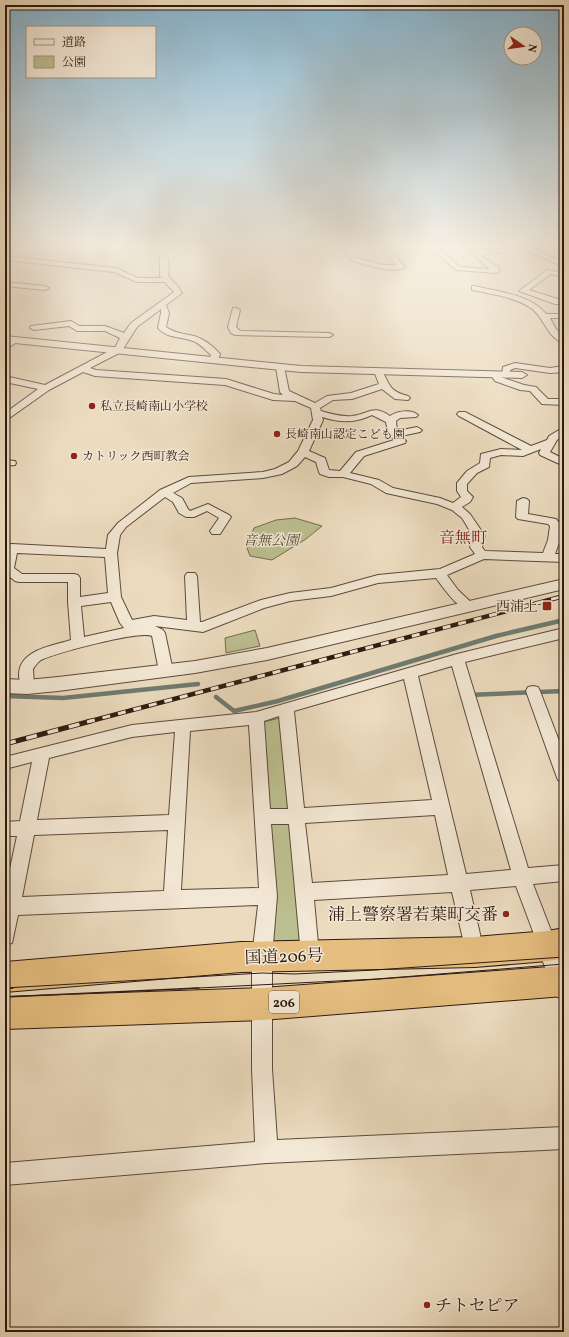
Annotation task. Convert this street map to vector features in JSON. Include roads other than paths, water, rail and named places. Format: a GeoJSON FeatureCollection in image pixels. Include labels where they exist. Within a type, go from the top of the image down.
{"type":"FeatureCollection","features":[{"type":"Feature","properties":{"kind":"highway","name":"国道206号"},"geometry":{"type":"LineString","coordinates":[[5,977],[241,957],[475,952],[556,944]]}},
{"type":"Feature","properties":{"kind":"highway","name":"206"},"geometry":{"type":"LineString","coordinates":[[5,1013],[262,1004],[563,984]]}},
{"type":"Feature","properties":{"kind":"street"},"geometry":{"type":"LineString","coordinates":[[6,416],[46,388],[118,350],[125,336],[134,325],[157,307]]}},
{"type":"Feature","properties":{"kind":"street"},"geometry":{"type":"LineString","coordinates":[[164,307],[166,313],[162,328],[173,335],[201,341],[207,348],[216,354],[214,360]]}},
{"type":"Feature","properties":{"kind":"street"},"geometry":{"type":"LineString","coordinates":[[536,307],[545,316],[556,336],[564,341]]}},
{"type":"Feature","properties":{"kind":"street"},"geometry":{"type":"LineString","coordinates":[[236,310],[232,327],[234,331],[238,333],[329,335]]}},
{"type":"Feature","properties":{"kind":"street"},"geometry":{"type":"LineString","coordinates":[[545,316],[564,316]]}},
{"type":"Feature","properties":{"kind":"street"},"geometry":{"type":"LineString","coordinates":[[34,328],[71,323],[77,329],[90,327],[113,330],[119,335],[125,336]]}},
{"type":"Feature","properties":{"kind":"street"},"geometry":{"type":"LineString","coordinates":[[5,347],[10,339],[280,367],[564,377]]}},
{"type":"Feature","properties":{"kind":"street"},"geometry":{"type":"LineString","coordinates":[[506,375],[506,370],[509,367],[519,366],[546,370],[564,369]]}},
{"type":"Feature","properties":{"kind":"street"},"geometry":{"type":"LineString","coordinates":[[280,367],[285,392],[316,410],[343,419],[353,419],[374,411],[390,420]]}},
{"type":"Feature","properties":{"kind":"street"},"geometry":{"type":"LineString","coordinates":[[82,369],[96,373],[226,382],[273,397],[295,398]]}},
{"type":"Feature","properties":{"kind":"street"},"geometry":{"type":"LineString","coordinates":[[378,371],[384,386],[398,397],[405,398]]}},
{"type":"Feature","properties":{"kind":"street"},"geometry":{"type":"LineString","coordinates":[[494,375],[498,379],[523,388],[533,389],[545,402],[564,402]]}},
{"type":"Feature","properties":{"kind":"street"},"geometry":{"type":"LineString","coordinates":[[5,379],[46,388]]}},
{"type":"Feature","properties":{"kind":"street"},"geometry":{"type":"LineString","coordinates":[[316,410],[329,398],[346,398],[360,395],[374,387],[384,386]]}},
{"type":"Feature","properties":{"kind":"street"},"geometry":{"type":"LineString","coordinates":[[131,627],[115,597],[111,553],[114,536],[122,525],[164,492],[189,480],[198,478],[246,477],[278,472],[293,464],[303,452],[318,420],[316,410]]}},
{"type":"Feature","properties":{"kind":"street"},"geometry":{"type":"LineString","coordinates":[[462,414],[530,450]]}},
{"type":"Feature","properties":{"kind":"street"},"geometry":{"type":"LineString","coordinates":[[390,420],[398,415],[413,415]]}},
{"type":"Feature","properties":{"kind":"street"},"geometry":{"type":"LineString","coordinates":[[343,474],[360,454],[401,441],[394,435],[390,428],[390,420]]}},
{"type":"Feature","properties":{"kind":"street"},"geometry":{"type":"LineString","coordinates":[[394,435],[417,430]]}},
{"type":"Feature","properties":{"kind":"street"},"geometry":{"type":"LineString","coordinates":[[564,430],[553,438],[544,453],[564,463]]}},
{"type":"Feature","properties":{"kind":"street"},"geometry":{"type":"LineString","coordinates":[[454,507],[466,500],[467,496],[462,490],[462,483],[466,481],[468,475],[473,471],[485,466],[485,456],[494,453],[523,453],[551,442]]}},
{"type":"Feature","properties":{"kind":"street"},"geometry":{"type":"LineString","coordinates":[[303,452],[321,460],[324,472],[330,474],[343,474],[375,482],[390,491],[440,501],[454,507],[466,516],[479,536],[476,547],[482,555]]}},
{"type":"Feature","properties":{"kind":"street"},"geometry":{"type":"LineString","coordinates":[[164,492],[178,500],[183,511],[190,515],[208,507],[225,517],[216,531]]}},
{"type":"Feature","properties":{"kind":"street"},"geometry":{"type":"LineString","coordinates":[[523,501],[522,517],[552,521],[556,526],[554,540],[548,557]]}},
{"type":"Feature","properties":{"kind":"street"},"geometry":{"type":"LineString","coordinates":[[78,643],[74,602],[74,578],[19,578],[8,569],[9,548],[111,553]]}},
{"type":"Feature","properties":{"kind":"street"},"geometry":{"type":"LineString","coordinates":[[27,687],[26,668],[35,657],[154,621],[203,627],[261,604],[331,592],[378,579],[439,573],[475,560],[482,555],[564,558]]}},
{"type":"Feature","properties":{"kind":"street"},"geometry":{"type":"LineString","coordinates":[[439,573],[454,593],[470,607]]}},
{"type":"Feature","properties":{"kind":"street"},"geometry":{"type":"LineString","coordinates":[[191,576],[194,626]]}},
{"type":"Feature","properties":{"kind":"street"},"geometry":{"type":"LineString","coordinates":[[5,686],[27,687],[166,671],[266,654],[564,584]]}},
{"type":"Feature","properties":{"kind":"street"},"geometry":{"type":"LineString","coordinates":[[74,602],[115,597]]}},
{"type":"Feature","properties":{"kind":"street"},"geometry":{"type":"LineString","coordinates":[[131,627],[158,633],[166,671]]}},
{"type":"Feature","properties":{"kind":"street"},"geometry":{"type":"LineString","coordinates":[[5,763],[132,731],[256,718],[457,659],[564,633]]}},
{"type":"Feature","properties":{"kind":"street"},"geometry":{"type":"LineString","coordinates":[[457,659],[522,878],[556,944],[563,984]]}},
{"type":"Feature","properties":{"kind":"street"},"geometry":{"type":"LineString","coordinates":[[410,673],[475,952]]}},
{"type":"Feature","properties":{"kind":"street"},"geometry":{"type":"LineString","coordinates":[[533,691],[564,775]]}},
{"type":"Feature","properties":{"kind":"street"},"geometry":{"type":"LineString","coordinates":[[286,708],[310,955]]}},
{"type":"Feature","properties":{"kind":"street"},"geometry":{"type":"LineString","coordinates":[[256,718],[268,896],[262,957],[262,1069],[267,1152]]}},
{"type":"Feature","properties":{"kind":"street"},"geometry":{"type":"LineString","coordinates":[[172,899],[183,726]]}},
{"type":"Feature","properties":{"kind":"street"},"geometry":{"type":"LineString","coordinates":[[5,936],[8,907],[27,828],[42,754]]}},
{"type":"Feature","properties":{"kind":"street"},"geometry":{"type":"LineString","coordinates":[[262,817],[442,807]]}},
{"type":"Feature","properties":{"kind":"street"},"geometry":{"type":"LineString","coordinates":[[5,829],[176,822]]}},
{"type":"Feature","properties":{"kind":"street"},"geometry":{"type":"LineString","coordinates":[[304,892],[460,883],[564,873]]}},
{"type":"Feature","properties":{"kind":"street"},"geometry":{"type":"LineString","coordinates":[[8,907],[268,896]]}},
{"type":"Feature","properties":{"kind":"street"},"geometry":{"type":"LineString","coordinates":[[5,1174],[267,1152],[564,1138]]}},
{"type":"Feature","properties":{"kind":"waterway"},"geometry":{"type":"LineString","coordinates":[[216,697],[234,711],[278,701],[496,636],[564,620]]}},
{"type":"Feature","properties":{"kind":"waterway"},"geometry":{"type":"LineString","coordinates":[[5,696],[63,698],[198,684]]}},
{"type":"Feature","properties":{"kind":"waterway"},"geometry":{"type":"LineString","coordinates":[[469,695],[564,691]]}},
{"type":"Feature","properties":{"kind":"tram line"},"geometry":{"type":"LineString","coordinates":[[13,988],[5,988],[262,973],[295,974],[375,970],[564,957]]}},
{"type":"Feature","properties":{"kind":"tram line"},"geometry":{"type":"LineString","coordinates":[[197,988],[377,979],[564,964]]}},
{"type":"Feature","properties":{"kind":"tram line"},"geometry":{"type":"LineString","coordinates":[[5,997],[197,988]]}},
{"type":"Feature","properties":{"kind":"tram line"},"geometry":{"type":"LineString","coordinates":[[179,989],[197,988]]}},
{"type":"Feature","properties":{"kind":"railway"},"geometry":{"type":"LineString","coordinates":[[87,722],[564,596]]}},
{"type":"Feature","properties":{"kind":"railway"},"geometry":{"type":"LineString","coordinates":[[5,744],[91,721]]}},
{"type":"Feature","properties":{"kind":"place","name":"私立長崎南山小学校"},"geometry":{"type":"Point","coordinates":[92,406]}},
{"type":"Feature","properties":{"kind":"place","name":"長崎南山認定こども園"},"geometry":{"type":"Point","coordinates":[277,434]}},
{"type":"Feature","properties":{"kind":"place","name":"カトリック西町教会"},"geometry":{"type":"Point","coordinates":[74,456]}},
{"type":"Feature","properties":{"kind":"place","name":"西浦上"},"geometry":{"type":"Point","coordinates":[547,606]}},
{"type":"Feature","properties":{"kind":"place","name":"浦上警察署若葉町交番"},"geometry":{"type":"Point","coordinates":[506,914]}},
{"type":"Feature","properties":{"kind":"place","name":"チトセピア"},"geometry":{"type":"Point","coordinates":[427,1305]}},
{"type":"Feature","properties":{"kind":"district","name":"音無町"},"geometry":{"type":"Point","coordinates":[463,537]}},
{"type":"Feature","properties":{"kind":"park label","name":"音無公園"},"geometry":{"type":"Point","coordinates":[271,540]}}]}
